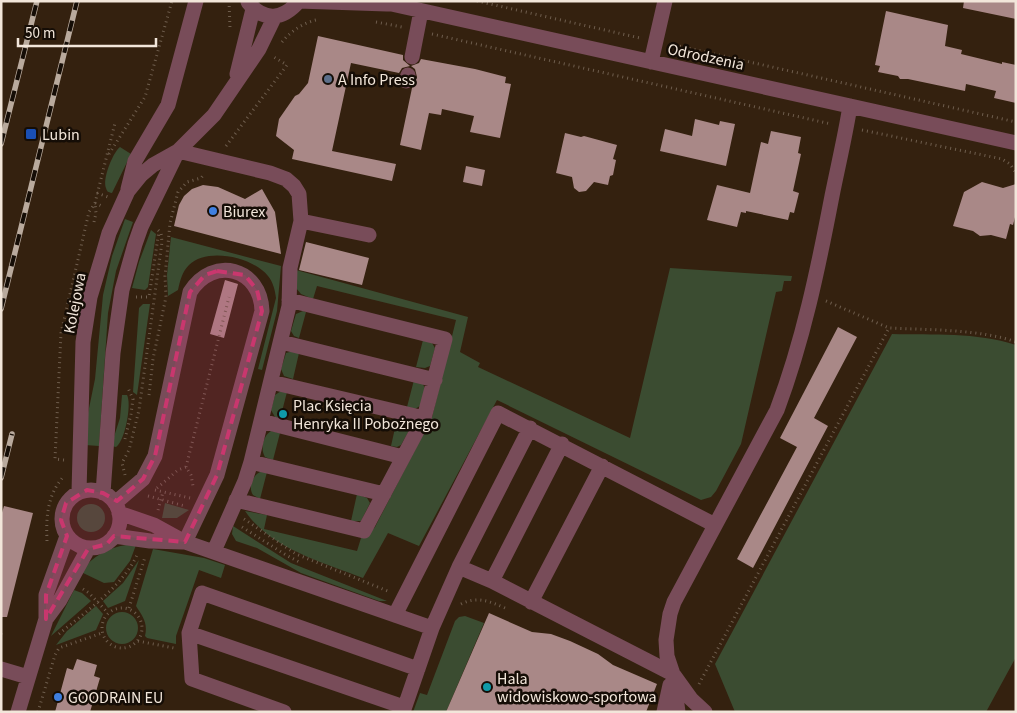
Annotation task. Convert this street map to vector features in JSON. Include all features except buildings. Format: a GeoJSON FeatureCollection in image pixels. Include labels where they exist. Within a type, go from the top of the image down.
{"type":"FeatureCollection","features":[{"type":"Feature","properties":{"kind":"street"},"geometry":{"type":"LineString","coordinates":[[128,191],[135,161],[168,105],[196,1]]}},
{"type":"Feature","properties":{"kind":"street"},"geometry":{"type":"LineString","coordinates":[[250,5],[267,16],[275,16],[285,14],[298,1]]}},
{"type":"Feature","properties":{"kind":"street","name":"Odrodzenia"},"geometry":{"type":"LineString","coordinates":[[298,1],[384,3],[1016,143]]}},
{"type":"Feature","properties":{"kind":"street"},"geometry":{"type":"LineString","coordinates":[[651,62],[665,1]]}},
{"type":"Feature","properties":{"kind":"street","name":"Kolejowa"},"geometry":{"type":"LineString","coordinates":[[235,83],[250,5]]}},
{"type":"Feature","properties":{"kind":"street"},"geometry":{"type":"LineString","coordinates":[[412,57],[421,11]]}},
{"type":"Feature","properties":{"kind":"street","name":"Kolejowa"},"geometry":{"type":"LineString","coordinates":[[79,492],[83,342],[86,319],[103,254],[118,212],[128,191],[141,175],[153,165],[178,151],[214,115],[259,49],[275,16]]}},
{"type":"Feature","properties":{"kind":"street"},"geometry":{"type":"LineString","coordinates":[[678,712],[673,674],[667,656],[666,640],[670,614],[674,602],[777,410],[793,364],[812,295],[850,106]]}},
{"type":"Feature","properties":{"kind":"street"},"geometry":{"type":"LineString","coordinates":[[178,151],[270,173],[286,179],[299,194],[301,221],[290,268],[289,300],[272,382],[245,481],[214,551]]}},
{"type":"Feature","properties":{"kind":"street","name":"Kolejowa"},"geometry":{"type":"LineString","coordinates":[[103,493],[116,326],[122,290],[135,244],[178,151]]}},
{"type":"Feature","properties":{"kind":"street"},"geometry":{"type":"LineString","coordinates":[[301,221],[369,236]]}},
{"type":"Feature","properties":{"kind":"street"},"geometry":{"type":"LineString","coordinates":[[185,542],[197,505],[217,476],[262,312],[258,290],[245,275],[235,271],[217,271],[205,275],[195,282],[190,292],[156,456],[150,468],[117,508],[119,525],[114,536],[107,544],[98,548],[88,549],[72,542],[67,536],[63,528],[62,511],[66,503],[79,492],[95,490],[103,493],[117,508],[185,542],[432,628]]}},
{"type":"Feature","properties":{"kind":"street"},"geometry":{"type":"LineString","coordinates":[[236,500],[364,531],[424,418],[435,380],[445,339],[289,300]]}},
{"type":"Feature","properties":{"kind":"street"},"geometry":{"type":"LineString","coordinates":[[281,342],[435,380]]}},
{"type":"Feature","properties":{"kind":"street"},"geometry":{"type":"LineString","coordinates":[[272,382],[424,418]]}},
{"type":"Feature","properties":{"kind":"street"},"geometry":{"type":"LineString","coordinates":[[395,615],[498,413],[562,444],[715,525]]}},
{"type":"Feature","properties":{"kind":"street"},"geometry":{"type":"LineString","coordinates":[[262,421],[403,457]]}},
{"type":"Feature","properties":{"kind":"street"},"geometry":{"type":"LineString","coordinates":[[189,633],[403,710],[432,628],[459,567],[530,428]]}},
{"type":"Feature","properties":{"kind":"street"},"geometry":{"type":"LineString","coordinates":[[492,582],[562,444]]}},
{"type":"Feature","properties":{"kind":"street"},"geometry":{"type":"LineString","coordinates":[[251,462],[384,494]]}},
{"type":"Feature","properties":{"kind":"street"},"geometry":{"type":"LineString","coordinates":[[531,602],[602,466]]}},
{"type":"Feature","properties":{"kind":"street"},"geometry":{"type":"LineString","coordinates":[[18,712],[46,619],[46,595],[67,536]]}},
{"type":"Feature","properties":{"kind":"street"},"geometry":{"type":"LineString","coordinates":[[114,536],[142,540],[185,542]]}},
{"type":"Feature","properties":{"kind":"street"},"geometry":{"type":"LineString","coordinates":[[46,619],[60,600],[88,549]]}},
{"type":"Feature","properties":{"kind":"street"},"geometry":{"type":"LineString","coordinates":[[459,567],[673,674],[691,700],[705,712]]}},
{"type":"Feature","properties":{"kind":"street"},"geometry":{"type":"LineString","coordinates":[[284,712],[192,679],[189,633],[202,593],[418,669]]}},
{"type":"Feature","properties":{"kind":"street"},"geometry":{"type":"LineString","coordinates":[[1,670],[28,677]]}},
{"type":"Feature","properties":{"kind":"street"},"geometry":{"type":"LineString","coordinates":[[664,712],[673,674]]}},
{"type":"Feature","properties":{"kind":"path"},"geometry":{"type":"LineString","coordinates":[[106,158],[145,97],[172,1]]}},
{"type":"Feature","properties":{"kind":"path"},"geometry":{"type":"LineString","coordinates":[[477,1],[568,23],[1016,122]]}},
{"type":"Feature","properties":{"kind":"path"},"geometry":{"type":"LineString","coordinates":[[271,56],[288,35],[300,26],[321,18]]}},
{"type":"Feature","properties":{"kind":"path"},"geometry":{"type":"LineString","coordinates":[[374,21],[403,28]]}},
{"type":"Feature","properties":{"kind":"path"},"geometry":{"type":"LineString","coordinates":[[422,32],[1002,160],[1010,164],[1016,173]]}},
{"type":"Feature","properties":{"kind":"path"},"geometry":{"type":"LineString","coordinates":[[94,223],[95,203],[115,123]]}},
{"type":"Feature","properties":{"kind":"path"},"geometry":{"type":"LineString","coordinates":[[95,203],[118,212]]}},
{"type":"Feature","properties":{"kind":"path"},"geometry":{"type":"LineString","coordinates":[[144,223],[157,229],[162,236],[139,410],[129,450],[122,464],[126,476],[142,493],[151,497],[197,505],[191,474],[186,468]]}},
{"type":"Feature","properties":{"kind":"path"},"geometry":{"type":"LineString","coordinates":[[812,295],[889,328],[974,333],[1002,337],[1016,342]]}},
{"type":"Feature","properties":{"kind":"path"},"geometry":{"type":"LineString","coordinates":[[186,468],[228,297]]}},
{"type":"Feature","properties":{"kind":"path"},"geometry":{"type":"LineString","coordinates":[[691,700],[889,328]]}},
{"type":"Feature","properties":{"kind":"path"},"geometry":{"type":"LineString","coordinates":[[155,490],[178,470],[186,468]]}},
{"type":"Feature","properties":{"kind":"path"},"geometry":{"type":"LineString","coordinates":[[46,550],[46,519],[50,500],[56,485],[68,473]]}},
{"type":"Feature","properties":{"kind":"path"},"geometry":{"type":"LineString","coordinates":[[145,522],[151,497]]}},
{"type":"Feature","properties":{"kind":"path"},"geometry":{"type":"LineString","coordinates":[[227,520],[235,523],[291,558],[305,564]]}},
{"type":"Feature","properties":{"kind":"path"},"geometry":{"type":"LineString","coordinates":[[55,638],[120,582],[131,566],[142,540]]}},
{"type":"Feature","properties":{"kind":"path"},"geometry":{"type":"LineString","coordinates":[[455,608],[463,603],[478,599],[488,600],[510,611]]}},
{"type":"Feature","properties":{"kind":"path"},"geometry":{"type":"LineString","coordinates":[[138,641],[142,622],[134,611],[121,607],[108,613],[104,619],[102,633],[111,645],[126,647],[138,641],[190,651]]}},
{"type":"Feature","properties":{"kind":"path"},"geometry":{"type":"LineString","coordinates":[[38,712],[55,655],[59,648],[102,633]]}},
{"type":"Feature","properties":{"kind":"highlighted area"},"geometry":{"type":"Polygon","coordinates":[[[217,271],[245,275],[257,290],[262,311],[217,475],[185,542],[114,536],[107,544],[88,549],[46,619],[46,595],[67,536],[61,520],[66,503],[87,490],[103,493],[117,501],[143,479],[155,456],[190,292],[205,275],[217,271]]]}},
{"type":"Feature","properties":{"kind":"green space"},"geometry":{"type":"Polygon","coordinates":[[[120,147],[131,154],[112,193],[107,190],[105,184],[111,160],[120,147]]]}},
{"type":"Feature","properties":{"kind":"green space"},"geometry":{"type":"Polygon","coordinates":[[[125,219],[133,222],[116,271],[108,313],[99,446],[85,445],[87,418],[95,379],[103,295],[112,256],[125,219]]]}},
{"type":"Feature","properties":{"kind":"green space"},"geometry":{"type":"Polygon","coordinates":[[[151,230],[156,234],[148,287],[145,290],[132,288],[139,262],[151,230]]]}},
{"type":"Feature","properties":{"kind":"green space"},"geometry":{"type":"Polygon","coordinates":[[[171,237],[281,266],[277,311],[262,370],[258,369],[276,298],[274,286],[270,278],[261,269],[241,259],[207,256],[189,265],[183,274],[178,290],[168,296],[167,275],[171,237]]]}},
{"type":"Feature","properties":{"kind":"green space"},"geometry":{"type":"Polygon","coordinates":[[[670,268],[792,276],[791,281],[784,281],[782,291],[776,292],[741,444],[711,497],[701,500],[497,400],[419,546],[388,533],[363,578],[315,560],[283,545],[256,524],[245,511],[267,515],[264,529],[357,551],[361,538],[366,537],[375,527],[432,417],[456,320],[317,286],[313,299],[301,294],[296,288],[296,270],[468,317],[460,352],[480,363],[478,367],[630,438],[670,268]]]}},
{"type":"Feature","properties":{"kind":"green space"},"geometry":{"type":"Polygon","coordinates":[[[143,304],[150,304],[137,395],[133,392],[139,308],[143,304]]]}},
{"type":"Feature","properties":{"kind":"green space"},"geometry":{"type":"Polygon","coordinates":[[[303,311],[306,312],[299,338],[294,336],[291,331],[296,314],[303,311]]]}},
{"type":"Feature","properties":{"kind":"green space"},"geometry":{"type":"Polygon","coordinates":[[[892,334],[970,336],[1016,345],[1016,657],[986,712],[735,712],[715,664],[892,334]]]}},
{"type":"Feature","properties":{"kind":"green space"},"geometry":{"type":"Polygon","coordinates":[[[423,340],[432,343],[435,348],[430,366],[425,368],[416,367],[423,340]]]}},
{"type":"Feature","properties":{"kind":"green space"},"geometry":{"type":"Polygon","coordinates":[[[293,351],[299,353],[293,379],[284,376],[281,369],[286,353],[293,351]]]}},
{"type":"Feature","properties":{"kind":"green space"},"geometry":{"type":"Polygon","coordinates":[[[414,380],[423,384],[425,389],[420,406],[415,409],[407,407],[414,380]]]}},
{"type":"Feature","properties":{"kind":"green space"},"geometry":{"type":"Polygon","coordinates":[[[281,391],[287,392],[280,419],[275,417],[271,410],[275,395],[281,391]]]}},
{"type":"Feature","properties":{"kind":"green space"},"geometry":{"type":"Polygon","coordinates":[[[122,395],[127,395],[129,406],[125,430],[116,447],[111,446],[120,418],[122,395]]]}},
{"type":"Feature","properties":{"kind":"green space"},"geometry":{"type":"Polygon","coordinates":[[[397,419],[405,421],[410,429],[401,445],[397,447],[391,446],[397,419]]]}},
{"type":"Feature","properties":{"kind":"green space"},"geometry":{"type":"Polygon","coordinates":[[[271,431],[280,433],[273,460],[265,457],[263,454],[264,439],[271,431]]]}},
{"type":"Feature","properties":{"kind":"green space"},"geometry":{"type":"Polygon","coordinates":[[[260,472],[267,472],[260,499],[253,495],[251,485],[253,479],[260,472]]]}},
{"type":"Feature","properties":{"kind":"green space"},"geometry":{"type":"Polygon","coordinates":[[[357,494],[367,498],[370,503],[361,521],[351,521],[357,494]]]}},
{"type":"Feature","properties":{"kind":"green space"},"geometry":{"type":"Polygon","coordinates":[[[165,503],[189,510],[177,518],[162,518],[165,503]]]}},
{"type":"Feature","properties":{"kind":"green space"},"geometry":{"type":"Polygon","coordinates":[[[91,504],[101,508],[105,518],[101,528],[91,532],[81,528],[77,518],[81,508],[91,504]]]}},
{"type":"Feature","properties":{"kind":"green space"},"geometry":{"type":"Polygon","coordinates":[[[233,526],[291,563],[387,601],[379,601],[301,573],[257,548],[236,541],[232,534],[233,526]]]}},
{"type":"Feature","properties":{"kind":"green space"},"geometry":{"type":"Polygon","coordinates":[[[136,545],[130,561],[114,582],[104,583],[81,572],[90,561],[101,554],[113,548],[136,545]]]}},
{"type":"Feature","properties":{"kind":"green space"},"geometry":{"type":"Polygon","coordinates":[[[153,549],[204,558],[225,565],[221,578],[199,570],[176,636],[176,644],[147,638],[145,636],[146,627],[144,620],[136,606],[153,549]]]}},
{"type":"Feature","properties":{"kind":"green space"},"geometry":{"type":"Polygon","coordinates":[[[139,560],[125,601],[108,608],[103,601],[123,583],[139,560]]]}},
{"type":"Feature","properties":{"kind":"green space"},"geometry":{"type":"Polygon","coordinates":[[[74,590],[82,593],[91,601],[51,636],[74,590]]]}},
{"type":"Feature","properties":{"kind":"green space"},"geometry":{"type":"Polygon","coordinates":[[[96,606],[103,614],[96,630],[56,645],[67,631],[96,606]]]}},
{"type":"Feature","properties":{"kind":"green space"},"geometry":{"type":"Polygon","coordinates":[[[122,612],[128,613],[133,617],[137,622],[137,634],[133,639],[128,643],[122,644],[116,643],[111,639],[107,634],[106,628],[107,622],[111,617],[116,613],[122,612]]]}},
{"type":"Feature","properties":{"kind":"green space"},"geometry":{"type":"Polygon","coordinates":[[[465,616],[484,623],[446,712],[413,712],[420,693],[427,695],[455,621],[459,617],[465,616]]]}},
{"type":"Feature","properties":{"kind":"railway"},"geometry":{"type":"LineString","coordinates":[[1,144],[37,1]]}},
{"type":"Feature","properties":{"kind":"railway"},"geometry":{"type":"LineString","coordinates":[[1,309],[77,1]]}},
{"type":"Feature","properties":{"kind":"railway"},"geometry":{"type":"LineString","coordinates":[[1,478],[12,434]]}},
{"type":"Feature","properties":{"kind":"place","name":"A Info Press"},"geometry":{"type":"Point","coordinates":[328,79]}},
{"type":"Feature","properties":{"kind":"place","name":"Lubin"},"geometry":{"type":"Point","coordinates":[31,134]}},
{"type":"Feature","properties":{"kind":"place","name":"Biurex"},"geometry":{"type":"Point","coordinates":[213,211]}},
{"type":"Feature","properties":{"kind":"place","name":"Plac Księcia Henryka II Pobożnego"},"geometry":{"type":"Point","coordinates":[283,414]}},
{"type":"Feature","properties":{"kind":"place","name":"Hala widowiskowo-sportowa"},"geometry":{"type":"Point","coordinates":[487,687]}},
{"type":"Feature","properties":{"kind":"place","name":"GOODRAIN EU"},"geometry":{"type":"Point","coordinates":[58,697]}}]}
